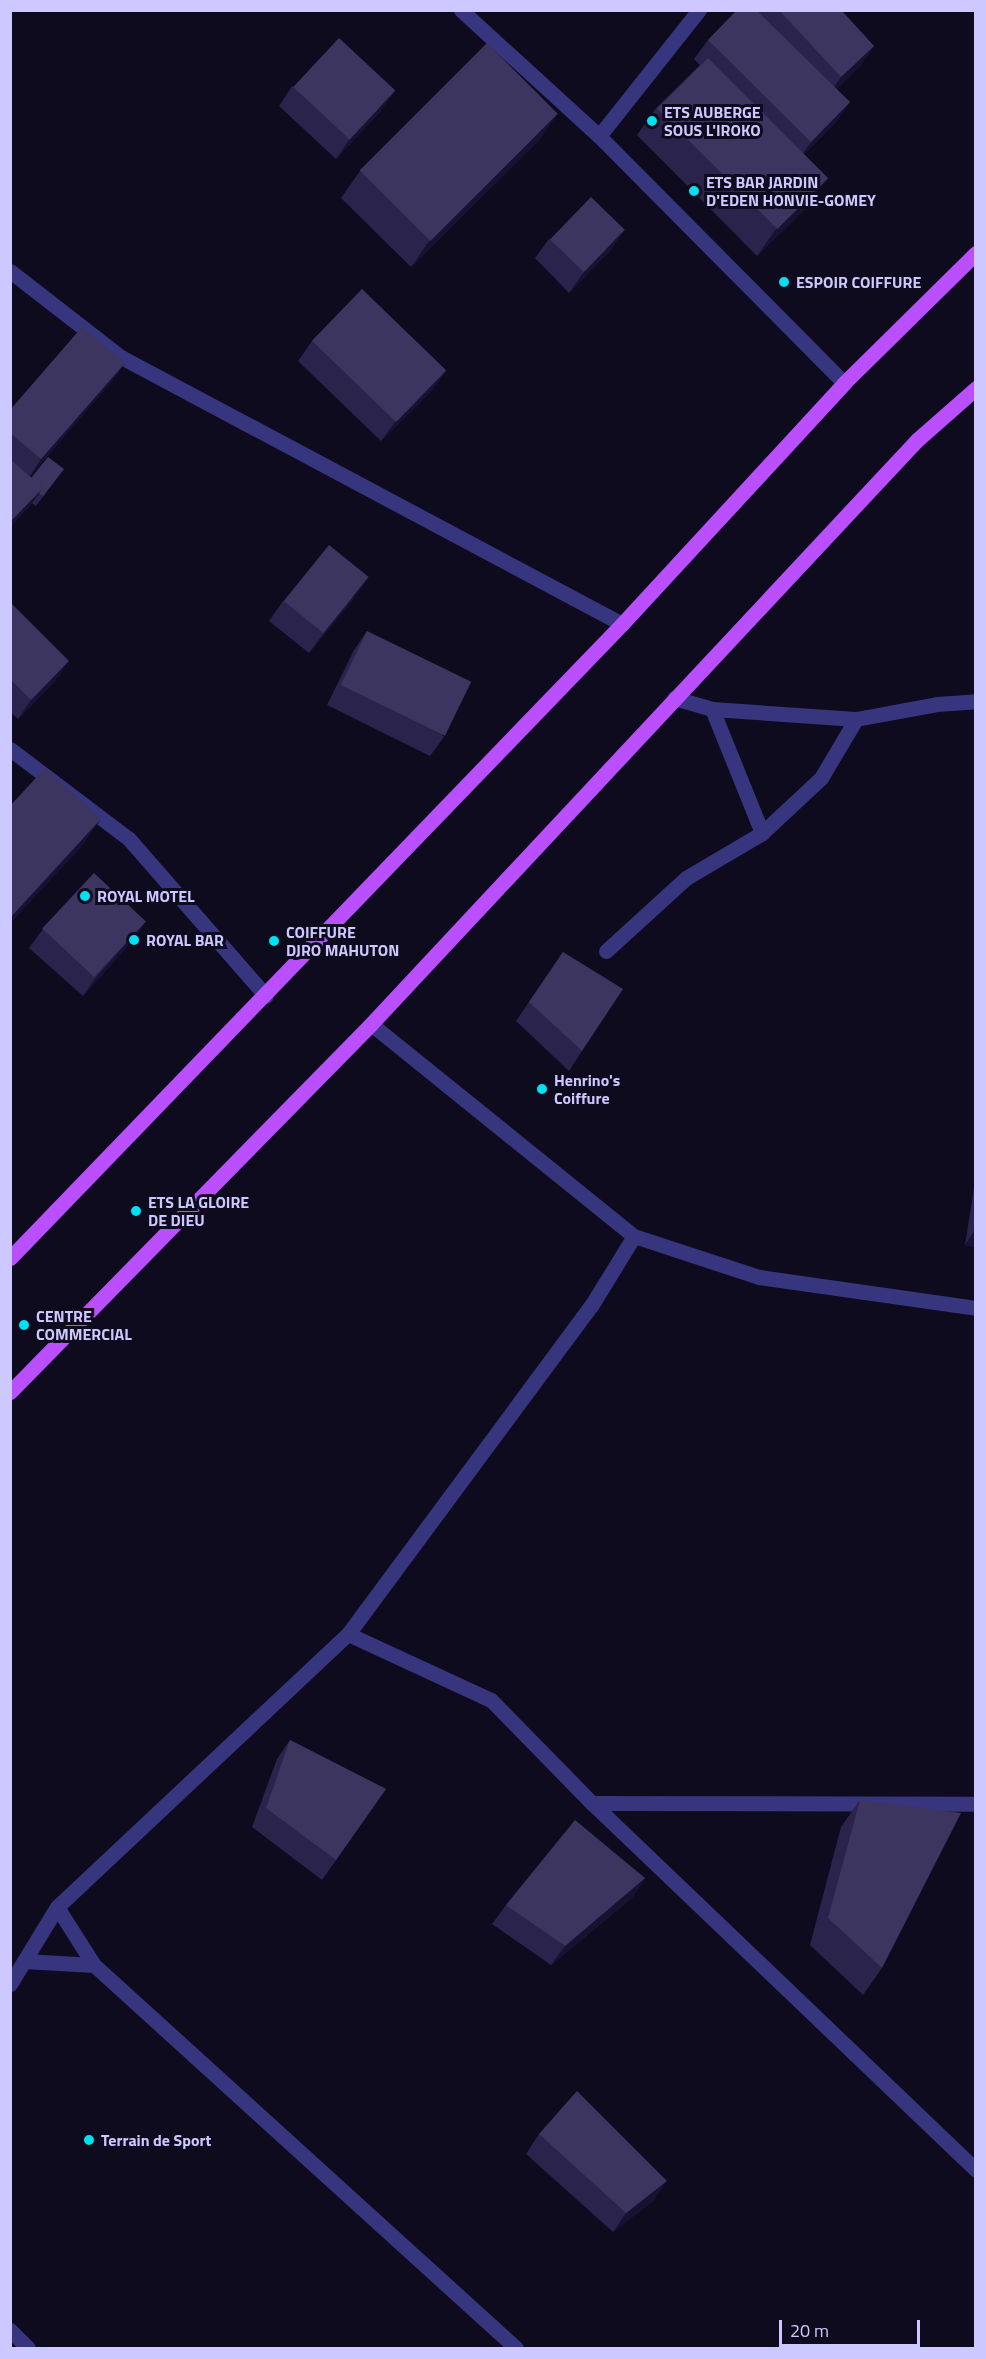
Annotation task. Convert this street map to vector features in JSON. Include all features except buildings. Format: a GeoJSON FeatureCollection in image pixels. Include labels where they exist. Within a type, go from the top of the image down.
{"type":"FeatureCollection","features":[{"type":"Feature","properties":{"kind":"main road"},"geometry":{"type":"LineString","coordinates":[[10,1258],[266,996],[622,624],[844,383],[975,253]]}},
{"type":"Feature","properties":{"kind":"main road"},"geometry":{"type":"LineString","coordinates":[[10,1392],[371,1024],[917,440],[975,388]]}},
{"type":"Feature","properties":{"kind":"street"},"geometry":{"type":"LineString","coordinates":[[461,10],[599,136],[844,383]]}},
{"type":"Feature","properties":{"kind":"street"},"geometry":{"type":"LineString","coordinates":[[599,136],[699,10]]}},
{"type":"Feature","properties":{"kind":"street"},"geometry":{"type":"LineString","coordinates":[[10,271],[121,357],[622,624]]}},
{"type":"Feature","properties":{"kind":"street"},"geometry":{"type":"LineString","coordinates":[[674,698],[712,709],[856,719],[937,704],[975,701]]}},
{"type":"Feature","properties":{"kind":"street"},"geometry":{"type":"LineString","coordinates":[[712,709],[762,833]]}},
{"type":"Feature","properties":{"kind":"street"},"geometry":{"type":"LineString","coordinates":[[606,951],[686,878],[762,833],[820,778],[856,719]]}},
{"type":"Feature","properties":{"kind":"street"},"geometry":{"type":"LineString","coordinates":[[10,748],[129,839],[266,996]]}},
{"type":"Feature","properties":{"kind":"street"},"geometry":{"type":"LineString","coordinates":[[371,1024],[634,1236],[759,1277],[975,1308]]}},
{"type":"Feature","properties":{"kind":"street"},"geometry":{"type":"LineString","coordinates":[[10,1984],[57,1907],[348,1634],[591,1306],[634,1236]]}},
{"type":"Feature","properties":{"kind":"street"},"geometry":{"type":"LineString","coordinates":[[348,1634],[490,1700],[592,1803],[975,2170]]}},
{"type":"Feature","properties":{"kind":"street"},"geometry":{"type":"LineString","coordinates":[[592,1803],[975,1804]]}},
{"type":"Feature","properties":{"kind":"street"},"geometry":{"type":"LineString","coordinates":[[57,1907],[94,1965],[516,2349]]}},
{"type":"Feature","properties":{"kind":"street"},"geometry":{"type":"LineString","coordinates":[[24,1961],[94,1965]]}},
{"type":"Feature","properties":{"kind":"street"},"geometry":{"type":"LineString","coordinates":[[10,2330],[28,2349]]}},
{"type":"Feature","properties":{"kind":"place","name":"ETS AUBERGE SOUS L'IROKO"},"geometry":{"type":"Point","coordinates":[652,121]}},
{"type":"Feature","properties":{"kind":"place","name":"ETS BAR JARDIN D'EDEN HONVIE-GOMEY"},"geometry":{"type":"Point","coordinates":[694,191]}},
{"type":"Feature","properties":{"kind":"place","name":"ESPOIR COIFFURE"},"geometry":{"type":"Point","coordinates":[784,282]}},
{"type":"Feature","properties":{"kind":"place","name":"ROYAL MOTEL"},"geometry":{"type":"Point","coordinates":[85,896]}},
{"type":"Feature","properties":{"kind":"place","name":"ROYAL BAR"},"geometry":{"type":"Point","coordinates":[134,940]}},
{"type":"Feature","properties":{"kind":"place","name":"COIFFURE DJRO MAHUTON"},"geometry":{"type":"Point","coordinates":[274,941]}},
{"type":"Feature","properties":{"kind":"place","name":"Henrino's Coiffure"},"geometry":{"type":"Point","coordinates":[542,1089]}},
{"type":"Feature","properties":{"kind":"place","name":"ETS LA GLOIRE DE DIEU"},"geometry":{"type":"Point","coordinates":[136,1211]}},
{"type":"Feature","properties":{"kind":"place","name":"CENTRE COMMERCIAL"},"geometry":{"type":"Point","coordinates":[24,1325]}},
{"type":"Feature","properties":{"kind":"place","name":"Terrain de Sport"},"geometry":{"type":"Point","coordinates":[89,2140]}}]}
